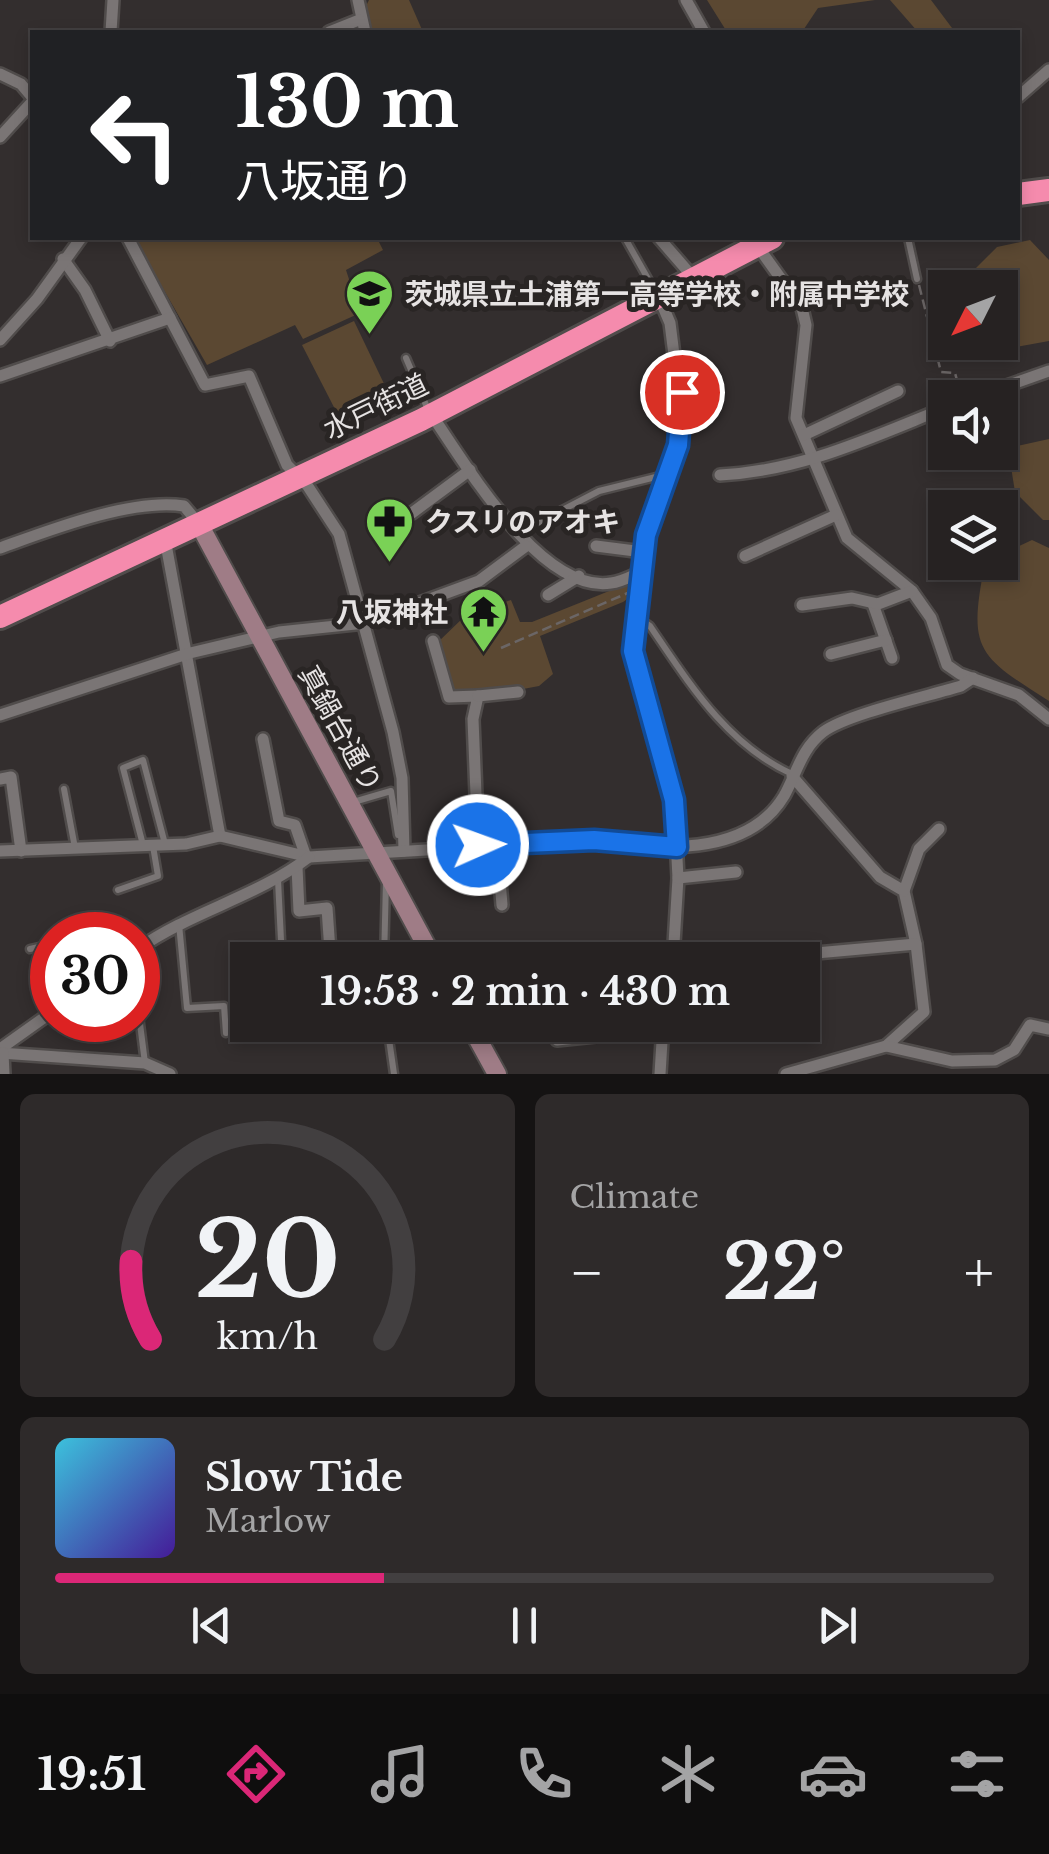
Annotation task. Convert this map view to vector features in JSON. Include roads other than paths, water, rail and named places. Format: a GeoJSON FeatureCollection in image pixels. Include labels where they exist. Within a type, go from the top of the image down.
{"type":"FeatureCollection","features":[{"type":"Feature","properties":{"kind":"highway"},"geometry":{"type":"LineString","coordinates":[[1020,194],[1049,190]]}},
{"type":"Feature","properties":{"kind":"highway","name":"水戸街道"},"geometry":{"type":"LineString","coordinates":[[0,616],[430,414],[765,240]]}},
{"type":"Feature","properties":{"kind":"street"},"geometry":{"type":"LineString","coordinates":[[111,30],[112,0]]}},
{"type":"Feature","properties":{"kind":"street"},"geometry":{"type":"LineString","coordinates":[[358,0],[362,26]]}},
{"type":"Feature","properties":{"kind":"street"},"geometry":{"type":"LineString","coordinates":[[686,0],[703,30]]}},
{"type":"Feature","properties":{"kind":"street"},"geometry":{"type":"LineString","coordinates":[[1020,95],[1049,70]]}},
{"type":"Feature","properties":{"kind":"street"},"geometry":{"type":"LineString","coordinates":[[0,74],[22,84],[30,96]]}},
{"type":"Feature","properties":{"kind":"street"},"geometry":{"type":"LineString","coordinates":[[0,138],[30,101]]}},
{"type":"Feature","properties":{"kind":"street"},"geometry":{"type":"LineString","coordinates":[[0,340],[37,299],[79,240]]}},
{"type":"Feature","properties":{"kind":"street"},"geometry":{"type":"LineString","coordinates":[[129,240],[205,386],[249,376],[288,466],[339,534],[402,778],[401,851]]}},
{"type":"Feature","properties":{"kind":"street"},"geometry":{"type":"LineString","coordinates":[[661,240],[692,276]]}},
{"type":"Feature","properties":{"kind":"street"},"geometry":{"type":"LineString","coordinates":[[765,240],[802,308],[806,325],[796,418],[847,538],[912,591],[931,618],[947,664],[1019,695],[1049,719]]}},
{"type":"Feature","properties":{"kind":"street"},"geometry":{"type":"LineString","coordinates":[[63,259],[85,290],[110,342]]}},
{"type":"Feature","properties":{"kind":"street"},"geometry":{"type":"LineString","coordinates":[[658,294],[670,323],[684,409],[643,552],[635,667],[674,800],[678,878],[675,942]]}},
{"type":"Feature","properties":{"kind":"street"},"geometry":{"type":"LineString","coordinates":[[0,376],[110,342],[170,318]]}},
{"type":"Feature","properties":{"kind":"street"},"geometry":{"type":"LineString","coordinates":[[1018,382],[1049,371]]}},
{"type":"Feature","properties":{"kind":"street"},"geometry":{"type":"LineString","coordinates":[[804,435],[898,391]]}},
{"type":"Feature","properties":{"kind":"street"},"geometry":{"type":"LineString","coordinates":[[430,414],[526,546],[578,576],[609,584],[640,572]]}},
{"type":"Feature","properties":{"kind":"street"},"geometry":{"type":"LineString","coordinates":[[720,475],[756,473],[813,460],[928,415]]}},
{"type":"Feature","properties":{"kind":"street"},"geometry":{"type":"LineString","coordinates":[[412,513],[470,470]]}},
{"type":"Feature","properties":{"kind":"street"},"geometry":{"type":"LineString","coordinates":[[0,548],[164,503],[184,506],[199,524]]}},
{"type":"Feature","properties":{"kind":"street"},"geometry":{"type":"LineString","coordinates":[[746,556],[836,515]]}},
{"type":"Feature","properties":{"kind":"street","name":"真鍋台通り"},"geometry":{"type":"LineString","coordinates":[[199,524],[424,942]]}},
{"type":"Feature","properties":{"kind":"street"},"geometry":{"type":"LineString","coordinates":[[166,539],[190,653],[220,836]]}},
{"type":"Feature","properties":{"kind":"street"},"geometry":{"type":"LineString","coordinates":[[0,715],[190,653],[258,638],[365,624],[480,580],[526,546]]}},
{"type":"Feature","properties":{"kind":"street"},"geometry":{"type":"LineString","coordinates":[[596,546],[643,552]]}},
{"type":"Feature","properties":{"kind":"street"},"geometry":{"type":"LineString","coordinates":[[548,595],[578,576]]}},
{"type":"Feature","properties":{"kind":"street"},"geometry":{"type":"LineString","coordinates":[[802,605],[852,598],[874,604],[912,591]]}},
{"type":"Feature","properties":{"kind":"street"},"geometry":{"type":"LineString","coordinates":[[874,604],[892,658]]}},
{"type":"Feature","properties":{"kind":"street"},"geometry":{"type":"LineString","coordinates":[[831,654],[886,640]]}},
{"type":"Feature","properties":{"kind":"street"},"geometry":{"type":"LineString","coordinates":[[433,641],[449,697],[518,692]]}},
{"type":"Feature","properties":{"kind":"street"},"geometry":{"type":"LineString","coordinates":[[0,852],[154,846],[220,836],[304,860],[374,851],[594,840],[677,847],[754,828],[784,795],[792,774],[827,729],[961,686],[972,678]]}},
{"type":"Feature","properties":{"kind":"street"},"geometry":{"type":"LineString","coordinates":[[478,696],[473,719],[478,845]]}},
{"type":"Feature","properties":{"kind":"street"},"geometry":{"type":"LineString","coordinates":[[263,739],[279,820],[295,824],[304,860],[299,911],[326,908],[329,942]]}},
{"type":"Feature","properties":{"kind":"street"},"geometry":{"type":"LineString","coordinates":[[792,774],[868,866],[904,891]]}},
{"type":"Feature","properties":{"kind":"street"},"geometry":{"type":"LineString","coordinates":[[0,778],[11,777],[21,852]]}},
{"type":"Feature","properties":{"kind":"street"},"geometry":{"type":"LineString","coordinates":[[786,1074],[886,1046],[924,1012],[916,944],[904,891],[919,849],[939,828]]}},
{"type":"Feature","properties":{"kind":"street"},"geometry":{"type":"LineString","coordinates":[[497,845],[502,905]]}},
{"type":"Feature","properties":{"kind":"street"},"geometry":{"type":"LineString","coordinates":[[160,936],[278,880],[304,860]]}},
{"type":"Feature","properties":{"kind":"street"},"geometry":{"type":"LineString","coordinates":[[678,878],[736,872]]}},
{"type":"Feature","properties":{"kind":"street"},"geometry":{"type":"LineString","coordinates":[[820,953],[916,944]]}},
{"type":"Feature","properties":{"kind":"street"},"geometry":{"type":"LineString","coordinates":[[886,1046],[952,1061],[995,1060],[1014,1050],[1030,1024],[1049,1029]]}},
{"type":"Feature","properties":{"kind":"street"},"geometry":{"type":"LineString","coordinates":[[1,1052],[30,1029]]}},
{"type":"Feature","properties":{"kind":"street"},"geometry":{"type":"LineString","coordinates":[[479,1042],[497,1074]]}},
{"type":"Feature","properties":{"kind":"street"},"geometry":{"type":"LineString","coordinates":[[660,1074],[662,1042]]}},
{"type":"Feature","properties":{"kind":"street"},"geometry":{"type":"LineString","coordinates":[[1,1052],[120,1068],[145,1063],[170,1074]]}},
{"type":"Feature","properties":{"kind":"street"},"geometry":{"type":"LineString","coordinates":[[1,1052],[4,1074]]}},
{"type":"Feature","properties":{"kind":"lane"},"geometry":{"type":"LineString","coordinates":[[627,240],[649,287],[658,294]]}},
{"type":"Feature","properties":{"kind":"lane"},"geometry":{"type":"LineString","coordinates":[[908,240],[918,279]]}},
{"type":"Feature","properties":{"kind":"lane"},"geometry":{"type":"LineString","coordinates":[[406,358],[430,414]]}},
{"type":"Feature","properties":{"kind":"lane"},"geometry":{"type":"LineString","coordinates":[[516,534],[616,484],[668,474]]}},
{"type":"Feature","properties":{"kind":"lane"},"geometry":{"type":"LineString","coordinates":[[637,617],[650,626],[711,713],[762,757],[792,774]]}},
{"type":"Feature","properties":{"kind":"lane"},"geometry":{"type":"LineString","coordinates":[[118,890],[158,876],[143,760],[123,768],[154,846]]}},
{"type":"Feature","properties":{"kind":"lane"},"geometry":{"type":"LineString","coordinates":[[64,789],[76,850]]}},
{"type":"Feature","properties":{"kind":"lane"},"geometry":{"type":"LineString","coordinates":[[349,803],[391,791],[401,851]]}},
{"type":"Feature","properties":{"kind":"lane"},"geometry":{"type":"LineString","coordinates":[[385,942],[388,875]]}},
{"type":"Feature","properties":{"kind":"lane"},"geometry":{"type":"LineString","coordinates":[[278,880],[281,942]]}},
{"type":"Feature","properties":{"kind":"lane"},"geometry":{"type":"LineString","coordinates":[[180,924],[187,1008],[224,1006],[226,1033]]}},
{"type":"Feature","properties":{"kind":"lane"},"geometry":{"type":"LineString","coordinates":[[142,1042],[145,1063]]}},
{"type":"Feature","properties":{"kind":"lane"},"geometry":{"type":"LineString","coordinates":[[390,1042],[394,1074]]}},
{"type":"Feature","properties":{"kind":"place","name":"茨城県立土浦第一高等学校・附属中学校"},"geometry":{"type":"Point","coordinates":[370,336]}},
{"type":"Feature","properties":{"kind":"place","name":"クスリのアオキ"},"geometry":{"type":"Point","coordinates":[390,564]}},
{"type":"Feature","properties":{"kind":"place","name":"八坂神社"},"geometry":{"type":"Point","coordinates":[483,654]}}]}
